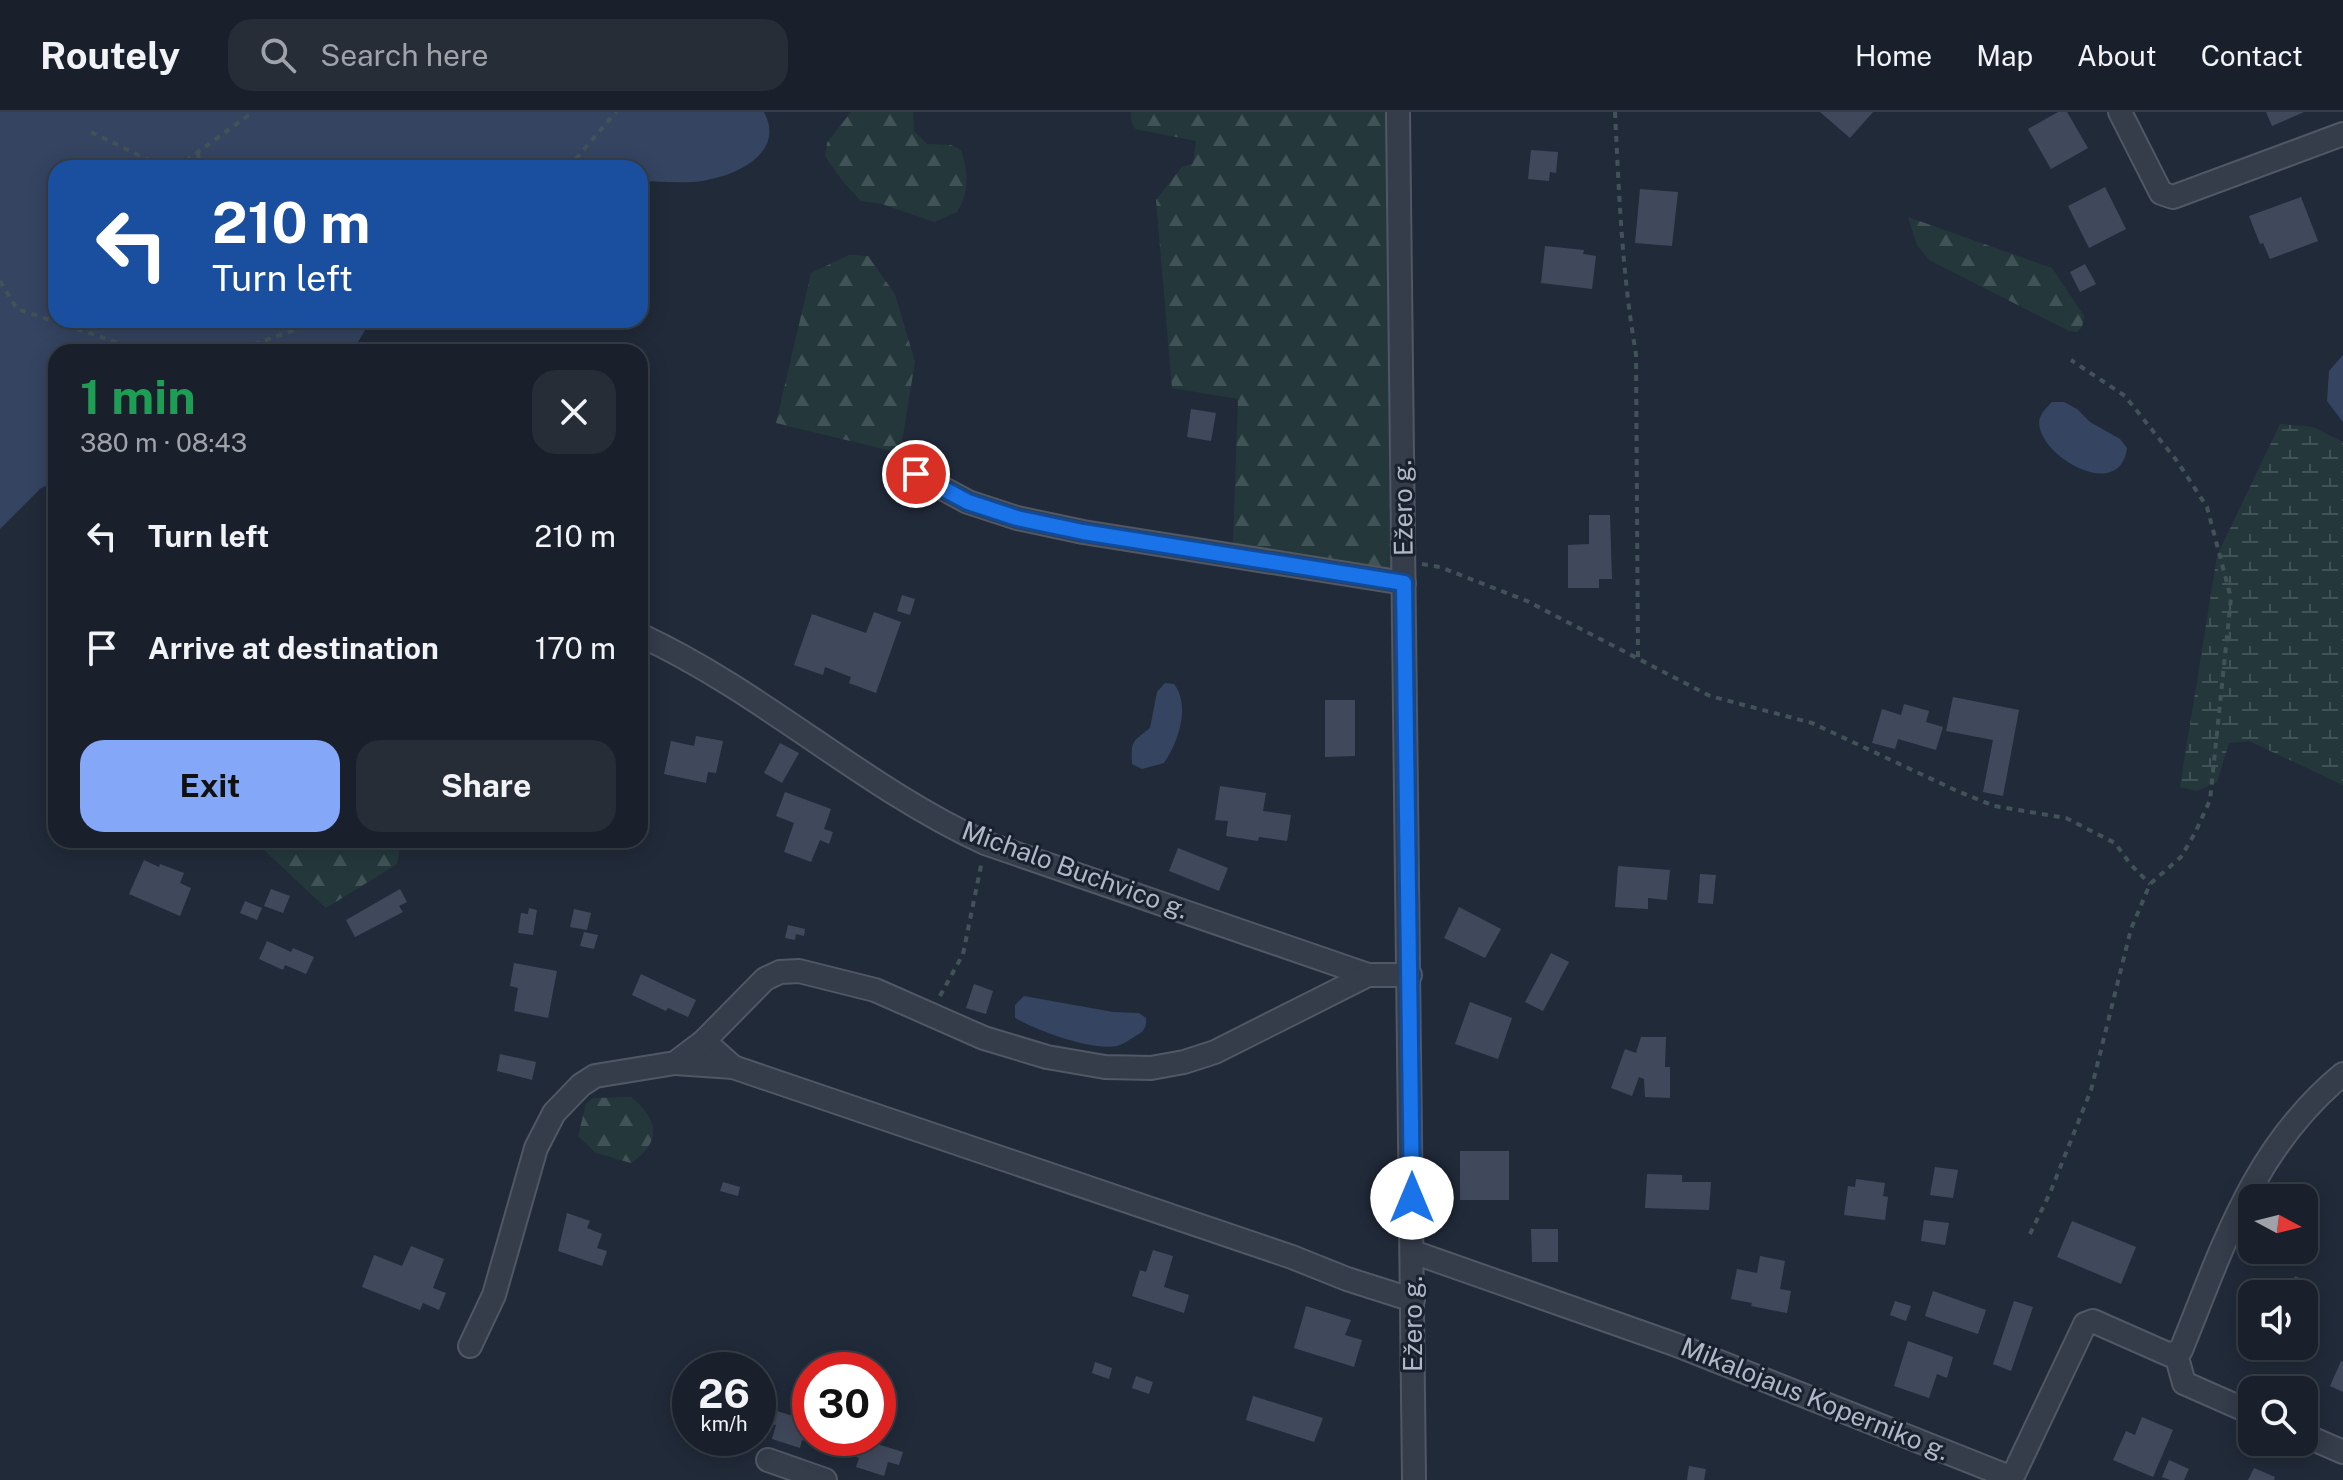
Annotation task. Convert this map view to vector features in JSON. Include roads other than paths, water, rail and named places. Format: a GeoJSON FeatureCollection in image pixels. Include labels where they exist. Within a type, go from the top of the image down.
{"type":"FeatureCollection","features":[{"type":"Feature","properties":{"kind":"street","name":"Ežero g."},"geometry":{"type":"LineString","coordinates":[[1398,112],[1414,1480]]}},
{"type":"Feature","properties":{"kind":"street"},"geometry":{"type":"LineString","coordinates":[[2120,112],[2161,193],[2173,197],[2343,134]]}},
{"type":"Feature","properties":{"kind":"street"},"geometry":{"type":"LineString","coordinates":[[916,474],[968,502],[1017,518],[1083,532],[1404,573]]}},
{"type":"Feature","properties":{"kind":"street","name":"Michalo Buchvico g."},"geometry":{"type":"LineString","coordinates":[[648,639],[745,693],[828,750],[948,824],[985,843],[1368,975],[1410,975]]}},
{"type":"Feature","properties":{"kind":"street"},"geometry":{"type":"LineString","coordinates":[[675,1063],[704,1041],[765,979],[780,972],[799,971],[875,990],[984,1038],[1047,1057],[1105,1067],[1151,1068],[1215,1052],[1368,975]]}},
{"type":"Feature","properties":{"kind":"street"},"geometry":{"type":"LineString","coordinates":[[704,1041],[733,1067]]}},
{"type":"Feature","properties":{"kind":"street"},"geometry":{"type":"LineString","coordinates":[[470,1346],[494,1295],[536,1148],[554,1113],[581,1085],[595,1076],[675,1063],[733,1067],[1413,1300]]}},
{"type":"Feature","properties":{"kind":"street"},"geometry":{"type":"LineString","coordinates":[[2238,1407],[2184,1383],[2176,1354],[2181,1350],[2243,1198],[2280,1139],[2318,1094],[2343,1074]]}},
{"type":"Feature","properties":{"kind":"street","name":"Mikalojaus Koperniko g."},"geometry":{"type":"LineString","coordinates":[[1413,1252],[1674,1344],[2012,1478],[2085,1324],[2093,1321],[2170,1355],[2176,1354]]}},
{"type":"Feature","properties":{"kind":"street"},"geometry":{"type":"LineString","coordinates":[[2318,1441],[2343,1452]]}},
{"type":"Feature","properties":{"kind":"street"},"geometry":{"type":"LineString","coordinates":[[768,1460],[825,1480]]}},
{"type":"Feature","properties":{"kind":"water"},"geometry":{"type":"Polygon","coordinates":[[[0,112],[764,112],[769,127],[768,139],[763,151],[754,160],[729,174],[694,182],[648,181],[648,160],[48,160],[48,328],[365,328],[357,344],[48,344],[48,485],[41,488],[0,529],[0,112]]]}},
{"type":"Feature","properties":{"kind":"water"},"geometry":{"type":"Polygon","coordinates":[[[2343,355],[2343,422],[2327,401],[2329,371],[2343,355]]]}},
{"type":"Feature","properties":{"kind":"water"},"geometry":{"type":"Polygon","coordinates":[[[2052,402],[2064,402],[2077,409],[2090,422],[2120,439],[2127,448],[2121,464],[2110,472],[2096,473],[2081,469],[2052,449],[2039,423],[2052,402]]]}},
{"type":"Feature","properties":{"kind":"water"},"geometry":{"type":"Polygon","coordinates":[[[1165,683],[1174,684],[1179,693],[1181,724],[1164,763],[1142,769],[1132,764],[1133,746],[1136,739],[1150,728],[1157,692],[1165,683]]]}},
{"type":"Feature","properties":{"kind":"water"},"geometry":{"type":"Polygon","coordinates":[[[1024,996],[1113,1012],[1139,1013],[1146,1018],[1146,1025],[1140,1033],[1117,1046],[1079,1043],[1015,1018],[1015,1005],[1024,996]]]}}]}
